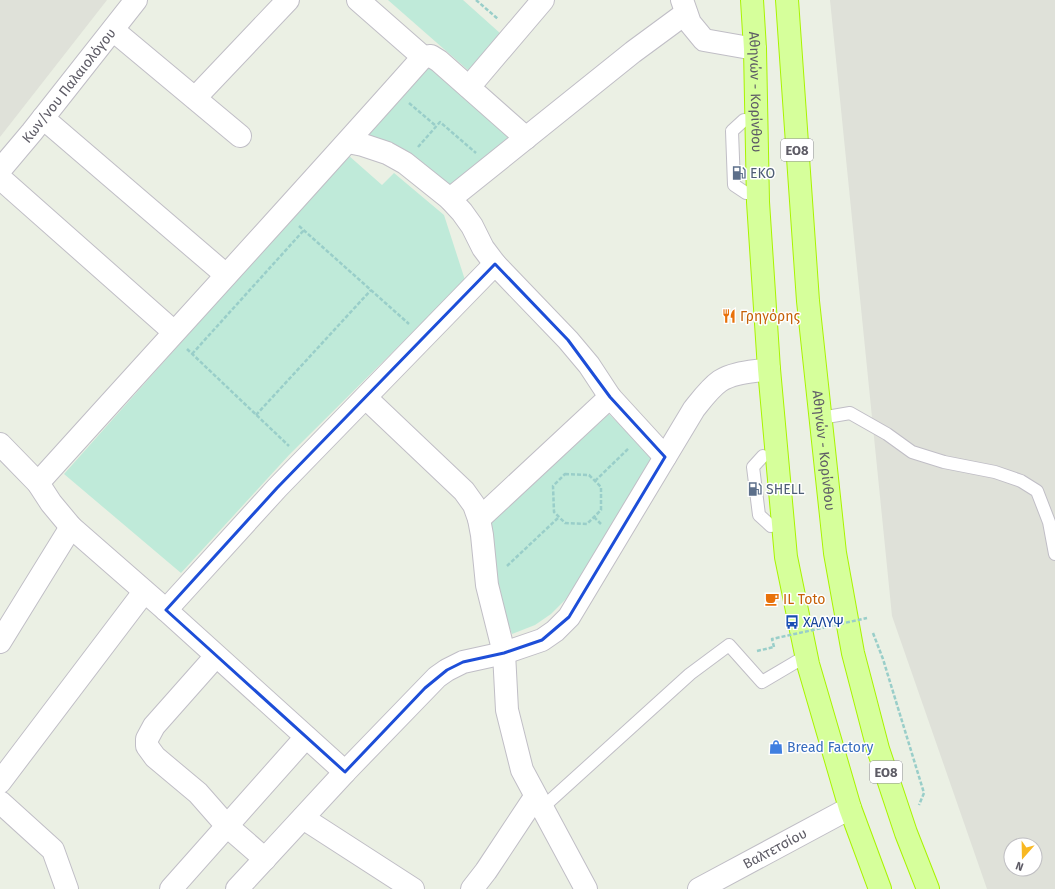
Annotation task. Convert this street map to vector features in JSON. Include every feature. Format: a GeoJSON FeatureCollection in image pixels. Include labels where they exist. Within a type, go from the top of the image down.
{"type":"FeatureCollection","features":[{"type":"Feature","properties":{"kind":"highway","name":"Αθηνών - Κορίνθου"},"geometry":{"type":"LineString","coordinates":[[752,0],[755,49],[758,202],[769,369],[786,557],[806,656],[850,808],[880,889]]}},
{"type":"Feature","properties":{"kind":"highway","name":"Αθηνών - Κορίνθου"},"geometry":{"type":"LineString","coordinates":[[787,0],[808,301],[834,553],[853,653],[878,749],[906,833],[928,889]]}},
{"type":"Feature","properties":{"kind":"street","name":"Κων/νου Παλαιολόγου"},"geometry":{"type":"LineString","coordinates":[[0,170],[136,0]]}},
{"type":"Feature","properties":{"kind":"street"},"geometry":{"type":"LineString","coordinates":[[194,98],[288,0]]}},
{"type":"Feature","properties":{"kind":"street"},"geometry":{"type":"LineString","coordinates":[[358,0],[423,57]]}},
{"type":"Feature","properties":{"kind":"street"},"geometry":{"type":"LineString","coordinates":[[470,87],[543,0]]}},
{"type":"Feature","properties":{"kind":"street"},"geometry":{"type":"LineString","coordinates":[[450,199],[633,52],[684,6],[690,23],[704,40],[755,49]]}},
{"type":"Feature","properties":{"kind":"street"},"geometry":{"type":"LineString","coordinates":[[113,30],[240,136]]}},
{"type":"Feature","properties":{"kind":"street"},"geometry":{"type":"LineString","coordinates":[[38,483],[283,211],[348,142],[423,57],[432,56],[439,61],[526,138]]}},
{"type":"Feature","properties":{"kind":"street"},"geometry":{"type":"LineString","coordinates":[[43,118],[226,275]]}},
{"type":"Feature","properties":{"kind":"street"},"geometry":{"type":"LineString","coordinates":[[348,142],[387,153],[404,163],[450,199],[472,226],[483,248],[495,264],[568,340],[589,365],[610,396],[665,457]]}},
{"type":"Feature","properties":{"kind":"street"},"geometry":{"type":"LineString","coordinates":[[0,178],[173,333]]}},
{"type":"Feature","properties":{"kind":"street"},"geometry":{"type":"LineString","coordinates":[[166,610],[277,488],[495,264]]}},
{"type":"Feature","properties":{"kind":"street"},"geometry":{"type":"LineString","coordinates":[[237,889],[345,772],[437,677],[462,662],[504,654],[542,640],[555,631],[569,617],[694,408],[707,392],[720,381],[737,374],[769,369]]}},
{"type":"Feature","properties":{"kind":"street"},"geometry":{"type":"LineString","coordinates":[[479,519],[610,396]]}},
{"type":"Feature","properties":{"kind":"street"},"geometry":{"type":"LineString","coordinates":[[366,398],[464,492],[474,505],[479,519],[482,535],[487,585],[504,654],[507,710],[522,770],[586,889]]}},
{"type":"Feature","properties":{"kind":"street"},"geometry":{"type":"LineString","coordinates":[[0,444],[38,483],[51,503],[71,527],[166,610],[345,772]]}},
{"type":"Feature","properties":{"kind":"street"},"geometry":{"type":"LineString","coordinates":[[0,642],[71,527]]}},
{"type":"Feature","properties":{"kind":"street"},"geometry":{"type":"LineString","coordinates":[[0,782],[144,592]]}},
{"type":"Feature","properties":{"kind":"street"},"geometry":{"type":"LineString","coordinates":[[216,656],[154,726],[147,739],[147,746],[155,757],[198,793],[227,826],[265,859]]}},
{"type":"Feature","properties":{"kind":"street"},"geometry":{"type":"LineString","coordinates":[[171,889],[306,738]]}},
{"type":"Feature","properties":{"kind":"street"},"geometry":{"type":"LineString","coordinates":[[0,802],[53,850],[67,889]]}},
{"type":"Feature","properties":{"kind":"street"},"geometry":{"type":"LineString","coordinates":[[472,889],[539,802]]}},
{"type":"Feature","properties":{"kind":"street","name":"Βαλτετσίου"},"geometry":{"type":"LineString","coordinates":[[699,889],[850,808]]}},
{"type":"Feature","properties":{"kind":"street"},"geometry":{"type":"LineString","coordinates":[[303,818],[413,889]]}},
{"type":"Feature","properties":{"kind":"lane"},"geometry":{"type":"LineString","coordinates":[[744,120],[732,132],[734,185],[746,193]]}},
{"type":"Feature","properties":{"kind":"lane"},"geometry":{"type":"LineString","coordinates":[[821,418],[850,413],[887,434],[912,452],[944,462],[994,472],[1021,481],[1037,491],[1049,522],[1055,554]]}},
{"type":"Feature","properties":{"kind":"lane"},"geometry":{"type":"LineString","coordinates":[[763,456],[753,467],[759,515],[771,526]]}},
{"type":"Feature","properties":{"kind":"lane"},"geometry":{"type":"LineString","coordinates":[[539,802],[690,674],[729,645],[762,682],[806,656]]}},
{"type":"Feature","properties":{"kind":"path"},"geometry":{"type":"LineString","coordinates":[[476,0],[514,33]]}},
{"type":"Feature","properties":{"kind":"path"},"geometry":{"type":"LineString","coordinates":[[394,90],[436,126]]}},
{"type":"Feature","properties":{"kind":"path"},"geometry":{"type":"LineString","coordinates":[[404,163],[440,122],[491,166]]}},
{"type":"Feature","properties":{"kind":"path"},"geometry":{"type":"LineString","coordinates":[[283,211],[424,337]]}},
{"type":"Feature","properties":{"kind":"path"},"geometry":{"type":"LineString","coordinates":[[192,354],[304,230]]}},
{"type":"Feature","properties":{"kind":"path"},"geometry":{"type":"LineString","coordinates":[[256,415],[371,290]]}},
{"type":"Feature","properties":{"kind":"path"},"geometry":{"type":"LineString","coordinates":[[173,333],[192,354],[304,460]]}},
{"type":"Feature","properties":{"kind":"path"},"geometry":{"type":"LineString","coordinates":[[595,481],[644,434]]}},
{"type":"Feature","properties":{"kind":"path"},"geometry":{"type":"LineString","coordinates":[[565,474],[589,475],[595,481],[602,487],[602,510],[588,524],[565,523],[554,512],[553,486],[565,474]]}},
{"type":"Feature","properties":{"kind":"path"},"geometry":{"type":"LineString","coordinates":[[487,585],[559,517]]}},
{"type":"Feature","properties":{"kind":"path"},"geometry":{"type":"LineString","coordinates":[[774,647],[772,639],[867,618],[869,625]]}},
{"type":"Feature","properties":{"kind":"path"},"geometry":{"type":"LineString","coordinates":[[872,632],[883,659],[924,793],[906,833]]}},
{"type":"Feature","properties":{"kind":"highlighted area"},"geometry":{"type":"Polygon","coordinates":[[[495,264],[568,340],[610,397],[665,457],[569,617],[542,640],[504,653],[463,662],[447,670],[425,688],[345,772],[166,610],[277,488],[495,264]]]}},
{"type":"Feature","properties":{"kind":"shaded area"},"geometry":{"type":"Polygon","coordinates":[[[0,0],[107,0],[0,137],[0,0]]]}},
{"type":"Feature","properties":{"kind":"shaded area"},"geometry":{"type":"Polygon","coordinates":[[[830,0],[1055,0],[1055,889],[987,889],[892,616],[830,0]]]}},
{"type":"Feature","properties":{"kind":"green space"},"geometry":{"type":"Polygon","coordinates":[[[388,0],[463,0],[501,34],[469,71],[388,0]]]}},
{"type":"Feature","properties":{"kind":"green space"},"geometry":{"type":"Polygon","coordinates":[[[435,67],[512,137],[446,188],[363,137],[425,68],[435,67]]]}},
{"type":"Feature","properties":{"kind":"green space"},"geometry":{"type":"Polygon","coordinates":[[[348,155],[382,185],[394,173],[444,215],[465,280],[289,455],[181,573],[64,474],[348,155]]]}},
{"type":"Feature","properties":{"kind":"green space"},"geometry":{"type":"Polygon","coordinates":[[[609,414],[652,457],[580,578],[565,600],[551,614],[535,625],[512,634],[502,607],[487,527],[609,414]]]}},
{"type":"Feature","properties":{"kind":"place","name":"EKO"},"geometry":{"type":"Point","coordinates":[739,173]}},
{"type":"Feature","properties":{"kind":"place","name":"Γρηγόρης"},"geometry":{"type":"Point","coordinates":[729,316]}},
{"type":"Feature","properties":{"kind":"place","name":"SHELL"},"geometry":{"type":"Point","coordinates":[755,489]}},
{"type":"Feature","properties":{"kind":"place","name":"IL Toto"},"geometry":{"type":"Point","coordinates":[772,599]}},
{"type":"Feature","properties":{"kind":"place","name":"ΧΑΛΥΨ"},"geometry":{"type":"Point","coordinates":[792,622]}},
{"type":"Feature","properties":{"kind":"place","name":"Bread Factory"},"geometry":{"type":"Point","coordinates":[776,747]}}]}
